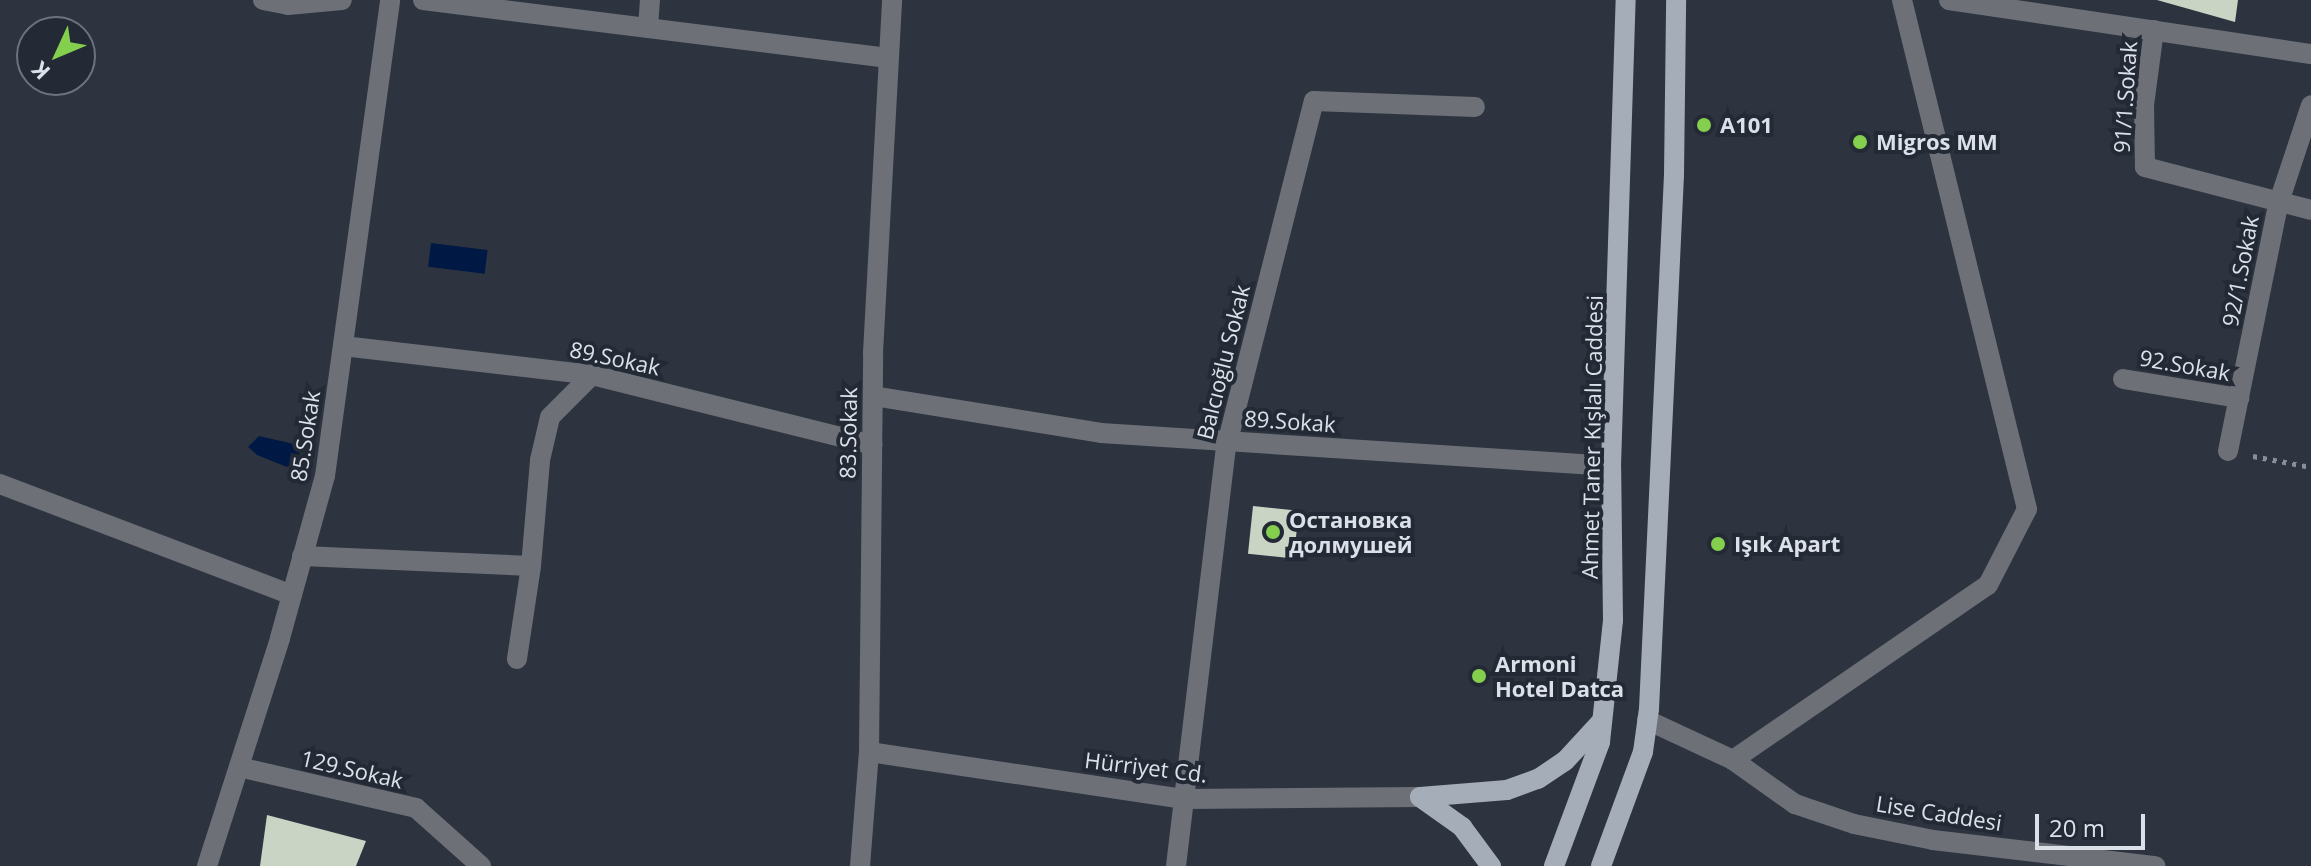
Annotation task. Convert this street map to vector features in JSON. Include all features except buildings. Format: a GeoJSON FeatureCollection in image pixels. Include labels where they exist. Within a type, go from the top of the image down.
{"type":"FeatureCollection","features":[{"type":"Feature","properties":{"kind":"main road","name":"Ahmet Taner Kışlalı Caddesi"},"geometry":{"type":"LineString","coordinates":[[1554,866],[1600,742],[1613,620],[1611,466],[1626,0]]}},
{"type":"Feature","properties":{"kind":"main road"},"geometry":{"type":"LineString","coordinates":[[1601,866],[1643,752],[1647,720],[1674,175],[1676,0]]}},
{"type":"Feature","properties":{"kind":"main road"},"geometry":{"type":"LineString","coordinates":[[1420,797],[1507,790],[1538,779],[1565,761],[1603,719]]}},
{"type":"Feature","properties":{"kind":"main road"},"geometry":{"type":"LineString","coordinates":[[1420,797],[1462,827],[1491,866]]}},
{"type":"Feature","properties":{"kind":"street"},"geometry":{"type":"LineString","coordinates":[[263,0],[288,5],[342,0]]}},
{"type":"Feature","properties":{"kind":"street","name":"85.Sokak"},"geometry":{"type":"LineString","coordinates":[[207,866],[292,595],[325,476],[390,0]]}},
{"type":"Feature","properties":{"kind":"street"},"geometry":{"type":"LineString","coordinates":[[423,0],[888,58]]}},
{"type":"Feature","properties":{"kind":"street"},"geometry":{"type":"LineString","coordinates":[[648,28],[650,0]]}},
{"type":"Feature","properties":{"kind":"street","name":"83.Sokak"},"geometry":{"type":"LineString","coordinates":[[860,866],[869,752],[873,396],[892,0]]}},
{"type":"Feature","properties":{"kind":"street"},"geometry":{"type":"LineString","coordinates":[[1733,760],[1988,585],[2027,509],[1902,0]]}},
{"type":"Feature","properties":{"kind":"street"},"geometry":{"type":"LineString","coordinates":[[1949,0],[2311,54]]}},
{"type":"Feature","properties":{"kind":"street","name":"91/1.Sokak"},"geometry":{"type":"LineString","coordinates":[[2154,30],[2144,105],[2145,167],[2278,205]]}},
{"type":"Feature","properties":{"kind":"street","name":"Balcıoğlu Sokak"},"geometry":{"type":"LineString","coordinates":[[1176,866],[1227,441],[1314,101],[1475,107]]}},
{"type":"Feature","properties":{"kind":"street","name":"92/1.Sokak"},"geometry":{"type":"LineString","coordinates":[[2228,451],[2278,205],[2311,105]]}},
{"type":"Feature","properties":{"kind":"street"},"geometry":{"type":"LineString","coordinates":[[2278,205],[2311,210]]}},
{"type":"Feature","properties":{"kind":"street","name":"89.Sokak"},"geometry":{"type":"LineString","coordinates":[[343,346],[592,375],[872,445]]}},
{"type":"Feature","properties":{"kind":"street"},"geometry":{"type":"LineString","coordinates":[[517,659],[531,566],[540,460],[550,417],[592,375]]}},
{"type":"Feature","properties":{"kind":"street","name":"92.Sokak"},"geometry":{"type":"LineString","coordinates":[[2123,379],[2239,398]]}},
{"type":"Feature","properties":{"kind":"street","name":"89.Sokak"},"geometry":{"type":"LineString","coordinates":[[873,396],[1101,433],[1611,466]]}},
{"type":"Feature","properties":{"kind":"street"},"geometry":{"type":"LineString","coordinates":[[0,484],[292,595]]}},
{"type":"Feature","properties":{"kind":"street"},"geometry":{"type":"LineString","coordinates":[[302,556],[531,566]]}},
{"type":"Feature","properties":{"kind":"street","name":"Lise Caddesi"},"geometry":{"type":"LineString","coordinates":[[1647,720],[1733,760],[1795,804],[1854,824],[1933,840],[2145,865]]}},
{"type":"Feature","properties":{"kind":"street","name":"Hürriyet Cd."},"geometry":{"type":"LineString","coordinates":[[869,752],[1185,799],[1420,797]]}},
{"type":"Feature","properties":{"kind":"street","name":"129.Sokak"},"geometry":{"type":"LineString","coordinates":[[239,767],[416,808],[481,866]]}},
{"type":"Feature","properties":{"kind":"path"},"geometry":{"type":"LineString","coordinates":[[2228,451],[2311,467]]}},
{"type":"Feature","properties":{"kind":"water"},"geometry":{"type":"Polygon","coordinates":[[[431,243],[488,250],[485,274],[428,267],[431,243]]]}},
{"type":"Feature","properties":{"kind":"water"},"geometry":{"type":"Polygon","coordinates":[[[259,436],[294,444],[301,456],[287,467],[257,455],[248,447],[259,436]]]}},
{"type":"Feature","properties":{"kind":"place","name":"A101"},"geometry":{"type":"Point","coordinates":[1704,125]}},
{"type":"Feature","properties":{"kind":"place","name":"Migros MM"},"geometry":{"type":"Point","coordinates":[1860,142]}},
{"type":"Feature","properties":{"kind":"place","name":"Остановка долмушей"},"geometry":{"type":"Point","coordinates":[1273,532]}},
{"type":"Feature","properties":{"kind":"place","name":"Işık Apart"},"geometry":{"type":"Point","coordinates":[1718,544]}},
{"type":"Feature","properties":{"kind":"place","name":"Armoni Hotel Datca"},"geometry":{"type":"Point","coordinates":[1479,676]}}]}
